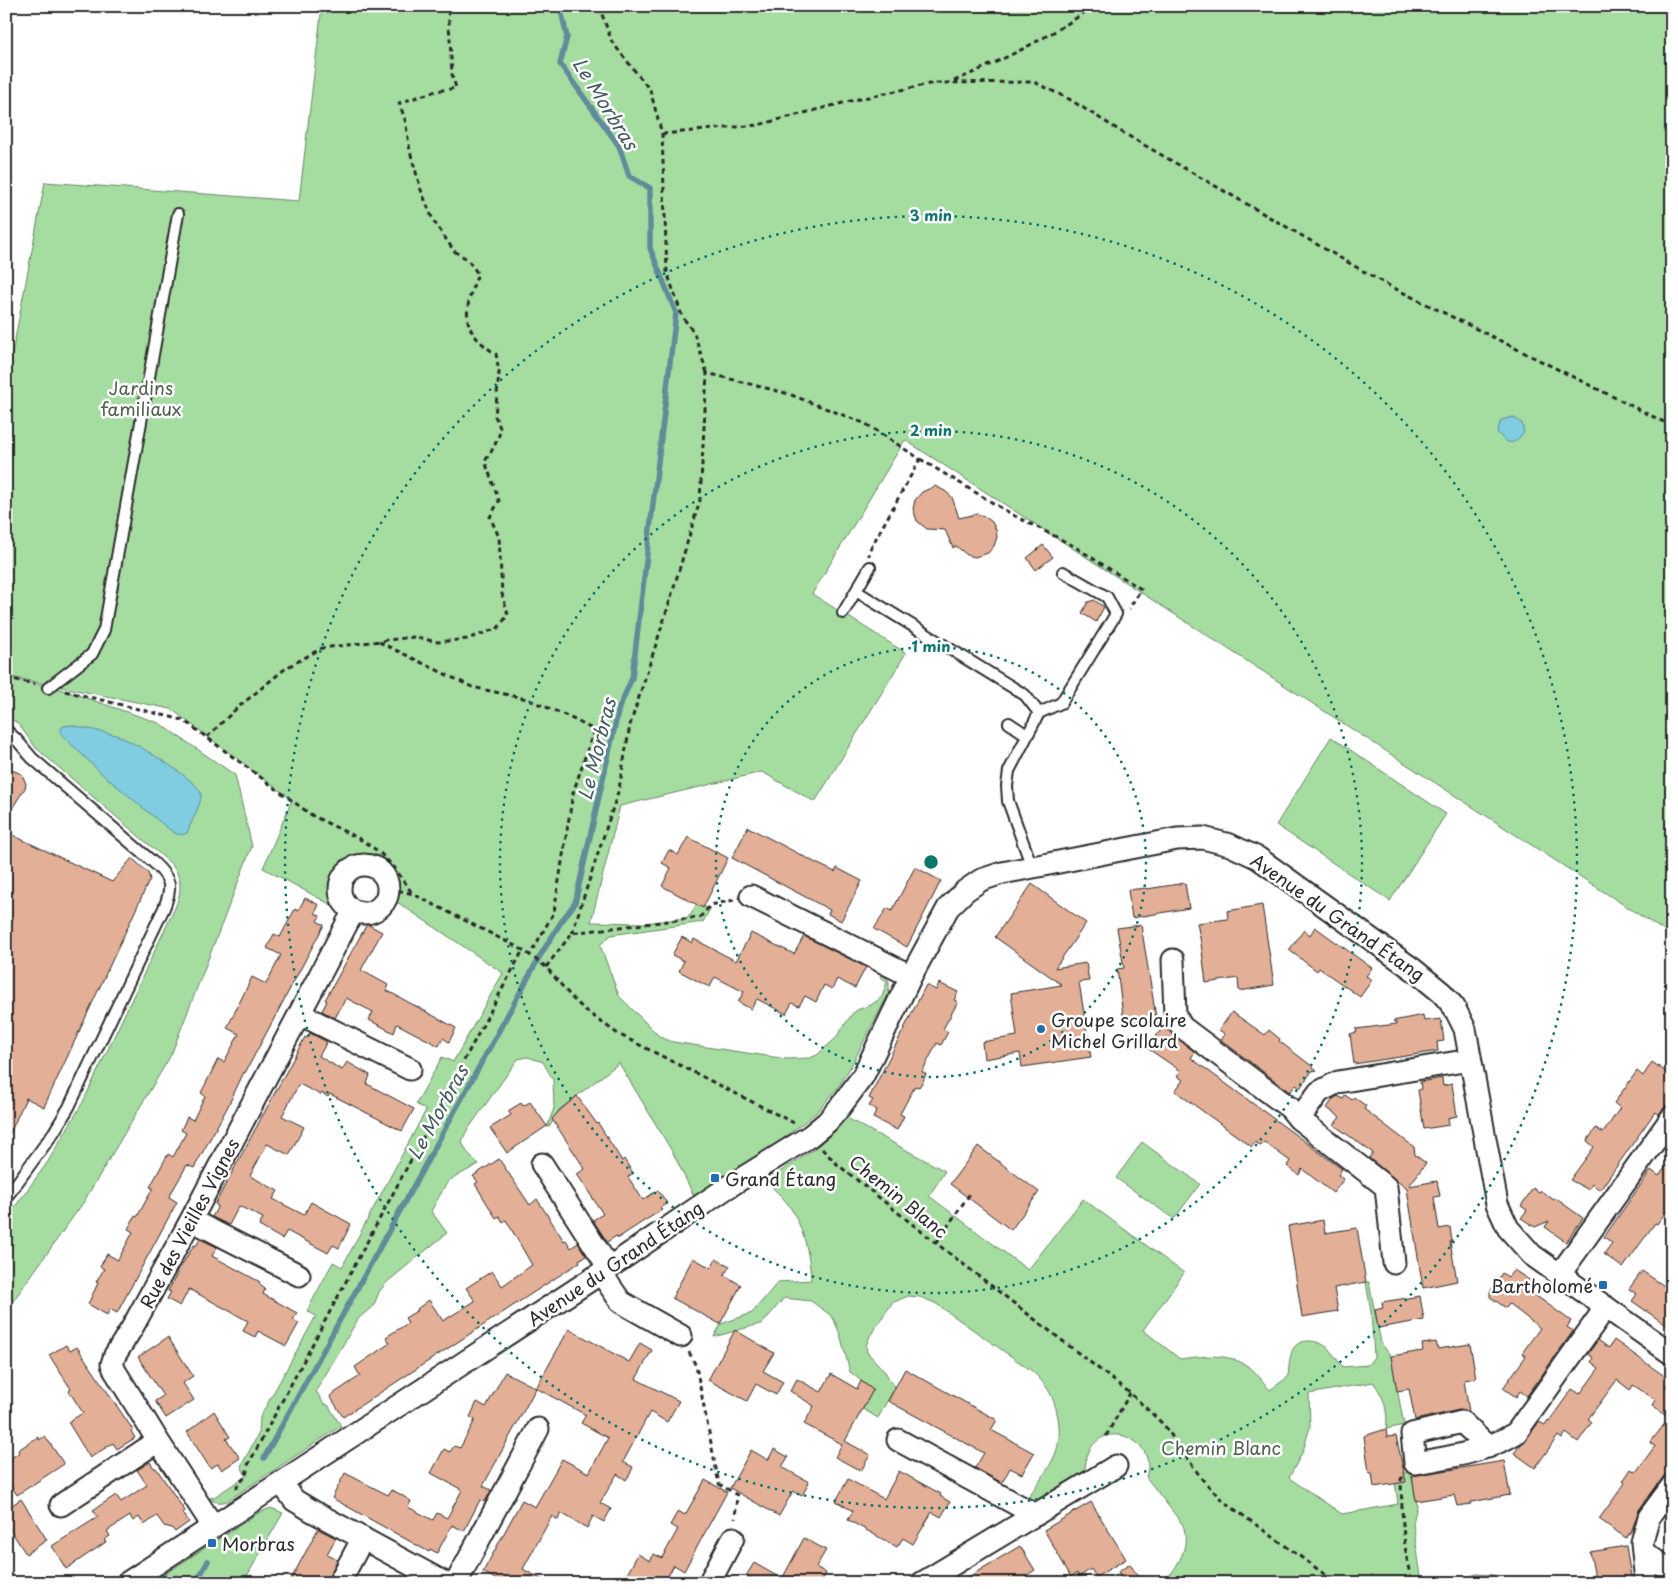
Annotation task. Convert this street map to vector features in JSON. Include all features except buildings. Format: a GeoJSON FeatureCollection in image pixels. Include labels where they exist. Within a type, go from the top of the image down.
{"type":"FeatureCollection","features":[{"type":"Feature","properties":{"kind":"street","name":"Avenue du Grand Étang"},"geometry":{"type":"LineString","coordinates":[[127,1583],[726,1189],[810,1136],[840,1107],[863,1076],[911,976],[948,908],[965,891],[980,880],[1002,872],[1177,839],[1203,838],[1230,845],[1258,858],[1414,970],[1442,993],[1454,1007],[1465,1029],[1497,1204],[1508,1228],[1532,1255],[1672,1354]]}},
{"type":"Feature","properties":{"kind":"street"},"geometry":{"type":"LineString","coordinates":[[364,865],[372,866],[385,876],[389,891],[387,899],[382,906],[368,914],[353,912],[346,906],[340,891],[344,876],[349,870],[356,866],[364,865]]}},
{"type":"Feature","properties":{"kind":"street"},"geometry":{"type":"LineString","coordinates":[[751,896],[911,976]]}},
{"type":"Feature","properties":{"kind":"street","name":"Rue des Vieilles Vignes"},"geometry":{"type":"LineString","coordinates":[[213,1526],[158,1441],[112,1364],[115,1354],[132,1328],[191,1220],[353,912]]}},
{"type":"Feature","properties":{"kind":"street"},"geometry":{"type":"LineString","coordinates":[[1173,960],[1175,1015],[1182,1027],[1290,1108],[1299,1118],[1386,1187],[1394,1263]]}},
{"type":"Feature","properties":{"kind":"street"},"geometry":{"type":"LineString","coordinates":[[300,1014],[410,1069]]}},
{"type":"Feature","properties":{"kind":"street"},"geometry":{"type":"LineString","coordinates":[[1299,1118],[1319,1092],[1338,1082],[1470,1060]]}},
{"type":"Feature","properties":{"kind":"street"},"geometry":{"type":"LineString","coordinates":[[1560,1274],[1672,1117]]}},
{"type":"Feature","properties":{"kind":"street"},"geometry":{"type":"LineString","coordinates":[[542,1164],[605,1270],[621,1302],[681,1336]]}},
{"type":"Feature","properties":{"kind":"street"},"geometry":{"type":"LineString","coordinates":[[191,1220],[299,1275]]}},
{"type":"Feature","properties":{"kind":"street"},"geometry":{"type":"LineString","coordinates":[[1488,1447],[1462,1422],[1412,1434],[1416,1463],[1466,1454],[1488,1447],[1500,1443],[1516,1433],[1606,1307]]}},
{"type":"Feature","properties":{"kind":"street"},"geometry":{"type":"LineString","coordinates":[[456,1583],[538,1429]]}},
{"type":"Feature","properties":{"kind":"street"},"geometry":{"type":"LineString","coordinates":[[898,1440],[1036,1515]]}},
{"type":"Feature","properties":{"kind":"street"},"geometry":{"type":"LineString","coordinates":[[61,1505],[158,1441]]}},
{"type":"Feature","properties":{"kind":"street"},"geometry":{"type":"LineString","coordinates":[[922,1583],[1116,1466]]}},
{"type":"Feature","properties":{"kind":"street"},"geometry":{"type":"LineString","coordinates":[[281,1482],[294,1500],[445,1583]]}},
{"type":"Feature","properties":{"kind":"street"},"geometry":{"type":"LineString","coordinates":[[1646,1583],[1642,1542],[1649,1517],[1672,1486]]}},
{"type":"Feature","properties":{"kind":"street"},"geometry":{"type":"LineString","coordinates":[[340,1583],[363,1538]]}},
{"type":"Feature","properties":{"kind":"street"},"geometry":{"type":"LineString","coordinates":[[709,1583],[733,1538]]}},
{"type":"Feature","properties":{"kind":"street"},"geometry":{"type":"LineString","coordinates":[[1643,1552],[1672,1572]]}},
{"type":"Feature","properties":{"kind":"lane"},"geometry":{"type":"LineString","coordinates":[[48,688],[92,654],[104,630],[178,214]]}},
{"type":"Feature","properties":{"kind":"lane"},"geometry":{"type":"LineString","coordinates":[[843,613],[870,567]]}},
{"type":"Feature","properties":{"kind":"lane"},"geometry":{"type":"LineString","coordinates":[[1032,867],[1008,801],[1009,771],[1039,713],[1061,703],[1116,614],[1107,597],[1063,572]]}},
{"type":"Feature","properties":{"kind":"lane"},"geometry":{"type":"LineString","coordinates":[[856,591],[1024,695],[1039,713]]}},
{"type":"Feature","properties":{"kind":"lane"},"geometry":{"type":"LineString","coordinates":[[1009,723],[1027,735]]}},
{"type":"Feature","properties":{"kind":"lane"},"geometry":{"type":"LineString","coordinates":[[6,730],[32,758],[161,869],[170,882],[170,890],[164,908],[69,1107],[54,1132],[6,1198]]}},
{"type":"Feature","properties":{"kind":"path"},"geometry":{"type":"LineString","coordinates":[[207,738],[236,709],[268,685],[286,668],[322,648],[412,637],[438,642],[467,638],[498,628],[508,615],[502,594],[499,537],[490,517],[499,501],[485,461],[494,447],[501,430],[495,416],[499,373],[496,354],[482,344],[469,325],[468,311],[472,289],[478,274],[466,259],[454,251],[432,220],[418,182],[405,120],[399,103],[436,91],[456,88],[452,74],[448,6]]}},
{"type":"Feature","properties":{"kind":"path"},"geometry":{"type":"LineString","coordinates":[[546,966],[572,933],[619,789],[630,725],[668,608],[700,500],[707,373],[694,333],[682,316],[667,272],[662,134],[650,90],[612,42],[599,6]]}},
{"type":"Feature","properties":{"kind":"path"},"geometry":{"type":"LineString","coordinates":[[952,82],[1012,55],[1094,6]]}},
{"type":"Feature","properties":{"kind":"path"},"geometry":{"type":"LineString","coordinates":[[662,134],[758,125],[854,100],[934,83],[1034,82],[1070,99],[1125,134],[1384,283],[1672,426]]}},
{"type":"Feature","properties":{"kind":"path"},"geometry":{"type":"LineString","coordinates":[[707,373],[789,394],[866,424],[920,459],[869,551],[870,567]]}},
{"type":"Feature","properties":{"kind":"path"},"geometry":{"type":"LineString","coordinates":[[379,642],[472,687],[528,699],[594,730],[574,793],[554,912],[531,956]]}},
{"type":"Feature","properties":{"kind":"path"},"geometry":{"type":"LineString","coordinates":[[6,678],[183,720],[313,816],[358,838],[378,851],[394,867],[412,894]]}},
{"type":"Feature","properties":{"kind":"path"},"geometry":{"type":"LineString","coordinates":[[389,891],[401,891],[412,894]]}},
{"type":"Feature","properties":{"kind":"path","name":"Chemin Blanc"},"geometry":{"type":"LineString","coordinates":[[412,894],[523,950],[546,966],[573,999],[598,1022],[800,1127],[837,1164],[1130,1393],[1164,1424],[1202,1479],[1223,1501],[1337,1583]]}},
{"type":"Feature","properties":{"kind":"path"},"geometry":{"type":"LineString","coordinates":[[572,933],[700,917],[711,905],[751,896]]}},
{"type":"Feature","properties":{"kind":"path"},"geometry":{"type":"LineString","coordinates":[[238,1509],[237,1486],[246,1476],[248,1465],[523,950]]}},
{"type":"Feature","properties":{"kind":"path"},"geometry":{"type":"LineString","coordinates":[[936,1243],[972,1192]]}},
{"type":"Feature","properties":{"kind":"path"},"geometry":{"type":"LineString","coordinates":[[681,1336],[696,1366],[719,1484],[737,1495],[733,1538]]}},
{"type":"Feature","properties":{"kind":"path"},"geometry":{"type":"LineString","coordinates":[[1106,1436],[1130,1393]]}},
{"type":"Feature","properties":{"kind":"path"},"geometry":{"type":"LineString","coordinates":[[1412,1583],[1407,1564],[1402,1527],[1401,1479],[1416,1463]]}},
{"type":"Feature","properties":{"kind":"green space","name":"Jardins familiaux"},"geometry":{"type":"Polygon","coordinates":[[[322,6],[1672,6],[1672,936],[905,440],[812,594],[906,653],[815,802],[762,772],[620,806],[591,922],[645,923],[687,918],[697,904],[710,909],[703,922],[611,935],[600,945],[619,996],[660,1037],[673,1042],[787,1059],[810,1058],[817,1055],[835,1039],[852,1014],[871,1005],[882,997],[887,982],[880,976],[882,973],[889,981],[889,993],[839,1086],[816,1113],[780,1141],[694,1196],[673,1153],[619,1063],[559,1110],[550,1126],[547,1127],[554,1108],[553,1080],[543,1062],[528,1057],[518,1059],[466,1132],[462,1142],[467,1152],[479,1164],[448,1181],[431,1211],[447,1233],[386,1283],[379,1292],[374,1305],[358,1319],[316,1391],[324,1404],[328,1405],[341,1426],[227,1501],[218,1502],[212,1500],[210,1498],[246,1476],[241,1466],[259,1433],[260,1417],[316,1316],[307,1311],[333,1262],[342,1267],[426,1110],[416,1104],[442,1057],[453,1062],[503,973],[394,900],[396,885],[392,873],[384,864],[373,858],[361,857],[349,860],[339,868],[332,889],[337,908],[263,868],[292,800],[171,709],[6,676],[6,386],[45,182],[299,201],[322,6]]]}},
{"type":"Feature","properties":{"kind":"green space"},"geometry":{"type":"Polygon","coordinates":[[[6,677],[60,689],[159,723],[235,775],[252,846],[171,1055],[83,1203],[6,1311],[6,1219],[47,1163],[83,1102],[175,908],[180,884],[174,867],[169,862],[36,748],[19,725],[6,714],[6,677]]]}},
{"type":"Feature","properties":{"kind":"green space"},"geometry":{"type":"Polygon","coordinates":[[[1331,737],[1446,814],[1390,901],[1276,825],[1331,737]]]}},
{"type":"Feature","properties":{"kind":"green space","name":"Chemin Blanc"},"geometry":{"type":"Polygon","coordinates":[[[847,1118],[945,1171],[929,1196],[1028,1270],[1083,1199],[1184,1273],[1143,1330],[1180,1359],[1216,1356],[1241,1362],[1255,1372],[1270,1390],[1288,1377],[1293,1349],[1296,1345],[1305,1341],[1324,1345],[1343,1367],[1368,1365],[1374,1357],[1371,1312],[1366,1282],[1369,1282],[1381,1343],[1391,1356],[1404,1425],[1386,1429],[1385,1405],[1373,1382],[1309,1394],[1310,1427],[1303,1451],[1289,1478],[1342,1514],[1398,1504],[1394,1475],[1411,1472],[1417,1506],[1413,1523],[1422,1583],[1163,1583],[1178,1564],[1184,1549],[1185,1533],[1183,1525],[1146,1477],[1148,1462],[1143,1449],[1133,1440],[1121,1435],[1108,1436],[1096,1442],[1088,1454],[1085,1474],[1044,1503],[1025,1502],[1050,1465],[1058,1444],[1059,1427],[1057,1411],[1049,1392],[1043,1382],[1032,1371],[935,1303],[920,1297],[908,1296],[892,1303],[870,1336],[866,1346],[867,1352],[886,1373],[895,1387],[878,1418],[863,1409],[873,1390],[850,1372],[840,1334],[834,1320],[811,1301],[784,1298],[763,1323],[714,1337],[721,1324],[752,1313],[778,1282],[811,1280],[807,1251],[798,1221],[788,1204],[766,1181],[813,1150],[847,1118]]]}},
{"type":"Feature","properties":{"kind":"green space"},"geometry":{"type":"Polygon","coordinates":[[[1142,1142],[1200,1184],[1174,1219],[1116,1178],[1142,1142]]]}},
{"type":"Feature","properties":{"kind":"green space"},"geometry":{"type":"Polygon","coordinates":[[[271,1508],[283,1513],[243,1583],[151,1583],[260,1512],[271,1508]]]}},
{"type":"Feature","properties":{"kind":"green space"},"geometry":{"type":"Polygon","coordinates":[[[1476,1574],[1493,1575],[1510,1583],[1455,1583],[1476,1574]]]}},
{"type":"Feature","properties":{"kind":"water"},"geometry":{"type":"Polygon","coordinates":[[[1513,417],[1522,423],[1524,432],[1514,442],[1507,442],[1497,432],[1501,420],[1513,417]]]}},
{"type":"Feature","properties":{"kind":"water"},"geometry":{"type":"Polygon","coordinates":[[[71,725],[124,738],[163,761],[197,787],[201,793],[200,802],[187,833],[181,835],[173,832],[102,774],[61,734],[63,726],[71,725]]]}},
{"type":"Feature","properties":{"kind":"waterway","name":"Le Morbras"},"geometry":{"type":"LineString","coordinates":[[264,1458],[540,956],[575,903],[619,708],[632,678],[676,313],[650,248],[650,188],[629,176],[619,146],[560,64],[567,37],[560,6]]}},
{"type":"Feature","properties":{"kind":"waterway","name":"Le Morbras"},"geometry":{"type":"LineString","coordinates":[[196,1583],[208,1561]]}},
{"type":"Feature","properties":{"kind":"place","name":"Groupe scolaire Michel Grillard"},"geometry":{"type":"Point","coordinates":[1041,1029]}},
{"type":"Feature","properties":{"kind":"place","name":"Grand Étang"},"geometry":{"type":"Point","coordinates":[715,1178]}},
{"type":"Feature","properties":{"kind":"place","name":"Bartholomé"},"geometry":{"type":"Point","coordinates":[1603,1285]}},
{"type":"Feature","properties":{"kind":"place","name":"Morbras"},"geometry":{"type":"Point","coordinates":[212,1543]}}]}
